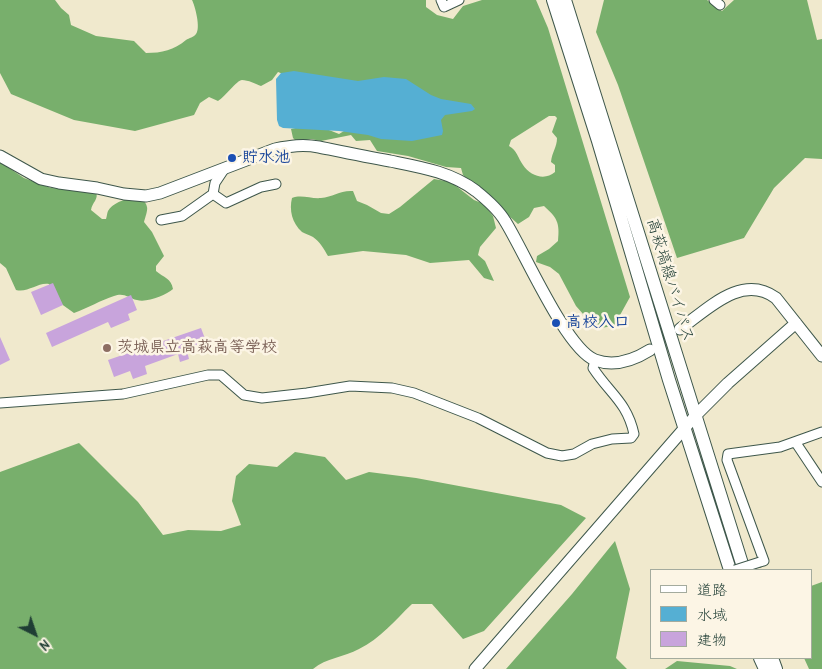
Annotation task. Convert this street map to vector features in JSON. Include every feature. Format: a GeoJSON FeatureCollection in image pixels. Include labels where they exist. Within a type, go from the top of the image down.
{"type":"FeatureCollection","features":[{"type":"Feature","properties":{"kind":"main road","name":"高萩塙線バイパス"},"geometry":{"type":"LineString","coordinates":[[553,0],[568,27]]}},
{"type":"Feature","properties":{"kind":"main road","name":"高萩塙線バイパス"},"geometry":{"type":"LineString","coordinates":[[565,0],[568,27],[696,415],[744,569]]}},
{"type":"Feature","properties":{"kind":"main road","name":"高萩塙線バイパス"},"geometry":{"type":"LineString","coordinates":[[604,140],[684,428],[730,569]]}},
{"type":"Feature","properties":{"kind":"street"},"geometry":{"type":"LineString","coordinates":[[441,0],[444,7],[459,0]]}},
{"type":"Feature","properties":{"kind":"street"},"geometry":{"type":"LineString","coordinates":[[0,156],[41,179],[146,196],[160,193],[275,149],[304,145],[426,168],[461,182],[475,190],[490,203],[504,219],[566,330],[575,343],[595,360],[623,362],[641,356],[650,350]]}},
{"type":"Feature","properties":{"kind":"street"},"geometry":{"type":"LineString","coordinates":[[161,220],[182,216],[213,194],[215,183],[225,168]]}},
{"type":"Feature","properties":{"kind":"street"},"geometry":{"type":"LineString","coordinates":[[213,194],[226,202],[262,187],[276,184]]}},
{"type":"Feature","properties":{"kind":"street"},"geometry":{"type":"LineString","coordinates":[[680,329],[730,295],[741,290],[762,290],[776,298],[822,356]]}},
{"type":"Feature","properties":{"kind":"street"},"geometry":{"type":"LineString","coordinates":[[475,669],[696,415],[728,383],[796,323]]}},
{"type":"Feature","properties":{"kind":"street"},"geometry":{"type":"LineString","coordinates":[[0,403],[123,394],[208,375],[221,375],[244,395],[262,398],[350,386],[380,387],[414,393],[478,418],[547,453],[562,456],[574,454],[592,444],[612,439],[632,438],[634,434],[625,409],[619,399],[593,368],[595,360]]}},
{"type":"Feature","properties":{"kind":"street"},"geometry":{"type":"LineString","coordinates":[[738,569],[764,561],[727,460],[728,454],[761,451],[796,443],[822,432]]}},
{"type":"Feature","properties":{"kind":"street"},"geometry":{"type":"LineString","coordinates":[[796,443],[822,482]]}},
{"type":"Feature","properties":{"kind":"green space"},"geometry":{"type":"Polygon","coordinates":[[[0,0],[55,0],[69,15],[71,25],[96,36],[134,41],[146,53],[163,52],[172,49],[195,35],[198,22],[192,0],[426,0],[426,7],[437,15],[453,19],[463,6],[482,0],[536,0],[548,28],[630,297],[614,326],[600,328],[591,323],[576,306],[559,274],[550,267],[536,262],[537,256],[558,241],[557,221],[544,206],[534,208],[529,217],[518,224],[463,175],[461,168],[446,167],[408,156],[377,151],[370,140],[356,141],[351,135],[321,141],[311,139],[297,142],[293,138],[291,129],[314,124],[339,134],[344,131],[283,74],[278,72],[272,80],[261,86],[247,81],[240,81],[218,101],[209,97],[200,103],[194,115],[135,131],[74,120],[11,94],[0,73],[0,0]],[[549,116],[511,140],[509,146],[516,152],[526,169],[542,177],[555,172],[555,165],[551,162],[557,141],[552,132],[557,118],[549,116]]]}},
{"type":"Feature","properties":{"kind":"green space"},"geometry":{"type":"Polygon","coordinates":[[[604,0],[707,0],[722,11],[734,0],[807,0],[817,40],[822,39],[822,159],[805,158],[774,188],[744,238],[677,258],[618,85],[596,32],[604,0]]]}},
{"type":"Feature","properties":{"kind":"green space"},"geometry":{"type":"Polygon","coordinates":[[[0,162],[24,178],[51,188],[96,191],[97,197],[91,210],[102,219],[106,219],[108,211],[116,203],[135,198],[145,202],[147,212],[144,222],[152,232],[164,256],[156,266],[156,271],[169,280],[173,289],[161,296],[141,301],[117,295],[74,313],[60,303],[49,284],[20,291],[16,290],[6,268],[0,263],[0,162]]]}},
{"type":"Feature","properties":{"kind":"green space"},"geometry":{"type":"Polygon","coordinates":[[[434,179],[451,182],[474,200],[484,204],[493,216],[496,228],[480,247],[478,255],[485,261],[494,281],[484,278],[469,260],[430,263],[406,255],[363,251],[328,256],[322,246],[312,236],[302,232],[292,216],[292,198],[299,196],[321,198],[348,191],[353,191],[357,201],[381,213],[389,214],[434,179]]]}},
{"type":"Feature","properties":{"kind":"green space"},"geometry":{"type":"Polygon","coordinates":[[[79,443],[138,502],[163,535],[188,530],[221,531],[241,525],[232,501],[236,476],[249,464],[277,467],[295,452],[325,457],[346,480],[369,472],[416,478],[561,505],[586,518],[484,631],[463,639],[432,604],[412,604],[381,635],[367,645],[324,662],[313,669],[0,669],[0,472],[79,443]]]}},
{"type":"Feature","properties":{"kind":"green space"},"geometry":{"type":"Polygon","coordinates":[[[615,541],[630,589],[616,658],[627,669],[506,669],[572,594],[615,541]]]}},
{"type":"Feature","properties":{"kind":"green space"},"geometry":{"type":"Polygon","coordinates":[[[822,582],[822,669],[809,669],[804,659],[812,659],[812,586],[822,582]]]}},
{"type":"Feature","properties":{"kind":"green space"},"geometry":{"type":"Polygon","coordinates":[[[677,661],[730,666],[737,669],[665,669],[677,661]]]}},
{"type":"Feature","properties":{"kind":"water"},"geometry":{"type":"Polygon","coordinates":[[[294,71],[358,81],[384,77],[406,79],[431,95],[441,99],[471,104],[475,109],[445,115],[441,120],[442,135],[412,141],[381,139],[339,131],[283,128],[279,126],[277,120],[276,79],[281,73],[294,71]]]}},
{"type":"Feature","properties":{"kind":"building"},"geometry":{"type":"Polygon","coordinates":[[[53,283],[63,305],[41,315],[31,292],[53,283]]]}},
{"type":"Feature","properties":{"kind":"building"},"geometry":{"type":"Polygon","coordinates":[[[131,295],[137,310],[128,314],[130,320],[111,328],[108,322],[52,347],[46,333],[131,295]]]}},
{"type":"Feature","properties":{"kind":"building"},"geometry":{"type":"Polygon","coordinates":[[[201,328],[207,344],[187,351],[189,359],[180,362],[178,354],[145,366],[147,374],[133,379],[130,371],[114,377],[108,360],[201,328]]]}},
{"type":"Feature","properties":{"kind":"building"},"geometry":{"type":"Polygon","coordinates":[[[0,337],[10,360],[0,365],[0,337]]]}},
{"type":"Feature","properties":{"kind":"place","name":"貯水池"},"geometry":{"type":"Point","coordinates":[232,158]}},
{"type":"Feature","properties":{"kind":"place","name":"高校入口"},"geometry":{"type":"Point","coordinates":[556,323]}},
{"type":"Feature","properties":{"kind":"place","name":"茨城県立高萩高等学校"},"geometry":{"type":"Point","coordinates":[107,348]}}]}
